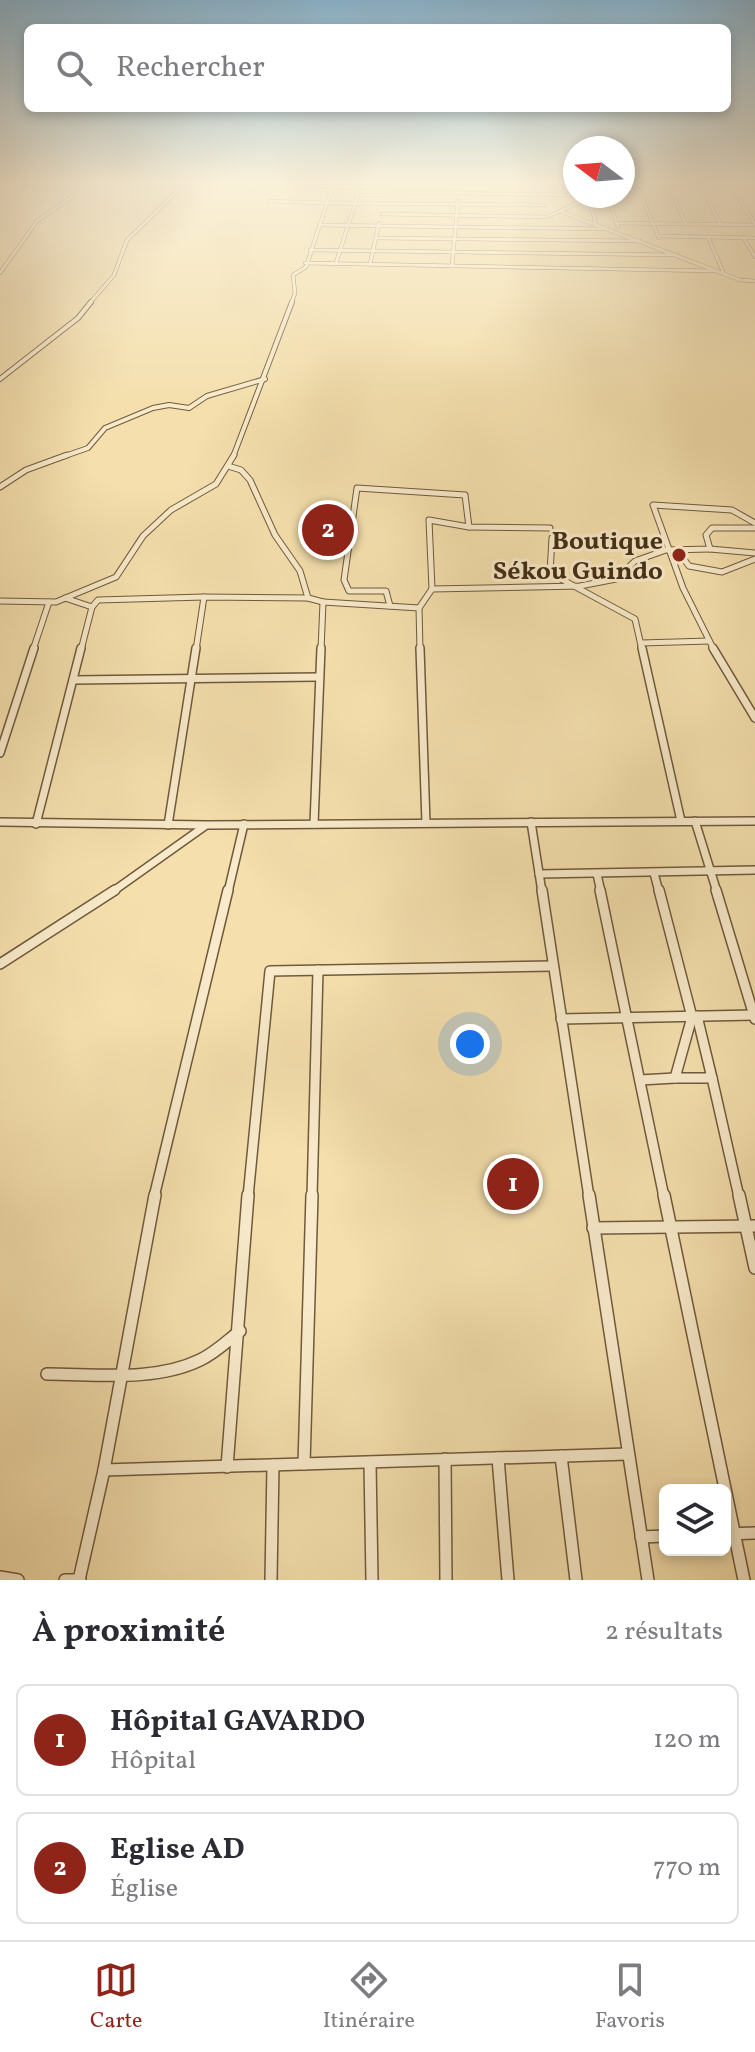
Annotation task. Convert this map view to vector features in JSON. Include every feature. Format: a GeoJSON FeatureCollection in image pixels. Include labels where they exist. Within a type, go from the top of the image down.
{"type":"FeatureCollection","features":[{"type":"Feature","properties":{"kind":"street"},"geometry":{"type":"LineString","coordinates":[[0,273],[12,256]]}},
{"type":"Feature","properties":{"kind":"street"},"geometry":{"type":"LineString","coordinates":[[0,379],[78,318],[114,275],[121,256]]}},
{"type":"Feature","properties":{"kind":"street"},"geometry":{"type":"LineString","coordinates":[[0,601],[49,602],[116,577],[143,536],[171,510],[216,484],[228,466],[265,379],[295,293],[293,275],[306,267],[308,256]]}},
{"type":"Feature","properties":{"kind":"street"},"geometry":{"type":"LineString","coordinates":[[336,263],[338,256]]}},
{"type":"Feature","properties":{"kind":"street"},"geometry":{"type":"LineString","coordinates":[[370,264],[372,256]]}},
{"type":"Feature","properties":{"kind":"street"},"geometry":{"type":"LineString","coordinates":[[452,266],[453,256]]}},
{"type":"Feature","properties":{"kind":"street"},"geometry":{"type":"LineString","coordinates":[[555,256],[558,268]]}},
{"type":"Feature","properties":{"kind":"street"},"geometry":{"type":"LineString","coordinates":[[610,256],[614,268]]}},
{"type":"Feature","properties":{"kind":"street"},"geometry":{"type":"LineString","coordinates":[[667,256],[673,269]]}},
{"type":"Feature","properties":{"kind":"street"},"geometry":{"type":"LineString","coordinates":[[679,256],[724,274],[755,281]]}},
{"type":"Feature","properties":{"kind":"street"},"geometry":{"type":"LineString","coordinates":[[716,256],[724,274]]}},
{"type":"Feature","properties":{"kind":"street"},"geometry":{"type":"LineString","coordinates":[[305,263],[716,271]]}},
{"type":"Feature","properties":{"kind":"street"},"geometry":{"type":"LineString","coordinates":[[0,487],[26,470],[88,448],[95,433],[107,424],[122,422],[146,408],[175,404],[189,408],[207,396],[265,379]]}},
{"type":"Feature","properties":{"kind":"street"},"geometry":{"type":"LineString","coordinates":[[228,466],[241,470],[250,480],[275,535],[300,571],[308,598]]}},
{"type":"Feature","properties":{"kind":"street"},"geometry":{"type":"LineString","coordinates":[[390,606],[386,591],[349,591],[344,580],[357,488],[465,495],[469,527]]}},
{"type":"Feature","properties":{"kind":"street"},"geometry":{"type":"LineString","coordinates":[[755,525],[732,510],[653,505],[666,550],[709,641],[755,718]]}},
{"type":"Feature","properties":{"kind":"street"},"geometry":{"type":"LineString","coordinates":[[426,823],[419,608],[432,589],[429,520],[469,527],[550,528]]}},
{"type":"Feature","properties":{"kind":"street"},"geometry":{"type":"LineString","coordinates":[[710,549],[706,535],[712,528],[755,525]]}},
{"type":"Feature","properties":{"kind":"street"},"geometry":{"type":"LineString","coordinates":[[552,538],[550,573],[580,586],[609,608],[635,619],[681,821]]}},
{"type":"Feature","properties":{"kind":"street"},"geometry":{"type":"LineString","coordinates":[[432,589],[580,586],[616,579],[635,561],[666,550],[710,549],[755,553]]}},
{"type":"Feature","properties":{"kind":"street"},"geometry":{"type":"LineString","coordinates":[[677,550],[689,566],[722,572],[755,559]]}},
{"type":"Feature","properties":{"kind":"street"},"geometry":{"type":"LineString","coordinates":[[168,825],[204,597]]}},
{"type":"Feature","properties":{"kind":"street"},"geometry":{"type":"LineString","coordinates":[[65,598],[92,607]]}},
{"type":"Feature","properties":{"kind":"street"},"geometry":{"type":"LineString","coordinates":[[36,824],[92,607],[98,600],[308,598],[323,602],[419,608]]}},
{"type":"Feature","properties":{"kind":"street"},"geometry":{"type":"LineString","coordinates":[[0,753],[49,602]]}},
{"type":"Feature","properties":{"kind":"street"},"geometry":{"type":"LineString","coordinates":[[314,824],[323,602]]}},
{"type":"Feature","properties":{"kind":"street"},"geometry":{"type":"LineString","coordinates":[[641,643],[709,641]]}},
{"type":"Feature","properties":{"kind":"street"},"geometry":{"type":"LineString","coordinates":[[74,680],[192,676],[318,677]]}},
{"type":"Feature","properties":{"kind":"street"},"geometry":{"type":"LineString","coordinates":[[561,1019],[754,1017],[695,821]]}},
{"type":"Feature","properties":{"kind":"street"},"geometry":{"type":"LineString","coordinates":[[0,822],[206,825],[755,821]]}},
{"type":"Feature","properties":{"kind":"street"},"geometry":{"type":"LineString","coordinates":[[531,822],[648,1580]]}},
{"type":"Feature","properties":{"kind":"street"},"geometry":{"type":"LineString","coordinates":[[65,1580],[80,1579],[104,1470],[152,1206],[244,824]]}},
{"type":"Feature","properties":{"kind":"street"},"geometry":{"type":"LineString","coordinates":[[0,964],[130,881],[206,825]]}},
{"type":"Feature","properties":{"kind":"street"},"geometry":{"type":"LineString","coordinates":[[539,874],[755,870]]}},
{"type":"Feature","properties":{"kind":"street"},"geometry":{"type":"LineString","coordinates":[[654,873],[750,1226],[755,1268]]}},
{"type":"Feature","properties":{"kind":"street"},"geometry":{"type":"LineString","coordinates":[[597,874],[671,1227],[720,1484]]}},
{"type":"Feature","properties":{"kind":"street"},"geometry":{"type":"LineString","coordinates":[[227,1467],[240,1331],[258,1067],[270,971],[553,966]]}},
{"type":"Feature","properties":{"kind":"street"},"geometry":{"type":"LineString","coordinates":[[304,1464],[318,970]]}},
{"type":"Feature","properties":{"kind":"street"},"geometry":{"type":"LineString","coordinates":[[742,977],[755,976]]}},
{"type":"Feature","properties":{"kind":"street"},"geometry":{"type":"LineString","coordinates":[[675,1078],[694,1017]]}},
{"type":"Feature","properties":{"kind":"street"},"geometry":{"type":"LineString","coordinates":[[640,1080],[712,1078]]}},
{"type":"Feature","properties":{"kind":"street"},"geometry":{"type":"LineString","coordinates":[[593,1228],[750,1226]]}},
{"type":"Feature","properties":{"kind":"street"},"geometry":{"type":"LineString","coordinates":[[47,1374],[122,1373],[191,1364],[240,1331]]}},
{"type":"Feature","properties":{"kind":"street"},"geometry":{"type":"LineString","coordinates":[[104,1470],[628,1454]]}},
{"type":"Feature","properties":{"kind":"street"},"geometry":{"type":"LineString","coordinates":[[561,1456],[576,1580]]}},
{"type":"Feature","properties":{"kind":"street"},"geometry":{"type":"LineString","coordinates":[[498,1458],[508,1580]]}},
{"type":"Feature","properties":{"kind":"street"},"geometry":{"type":"LineString","coordinates":[[445,1459],[446,1580]]}},
{"type":"Feature","properties":{"kind":"street"},"geometry":{"type":"LineString","coordinates":[[370,1463],[372,1580]]}},
{"type":"Feature","properties":{"kind":"street"},"geometry":{"type":"LineString","coordinates":[[271,1580],[273,1465]]}},
{"type":"Feature","properties":{"kind":"street"},"geometry":{"type":"LineString","coordinates":[[731,1534],[755,1533]]}},
{"type":"Feature","properties":{"kind":"street"},"geometry":{"type":"LineString","coordinates":[[641,1537],[659,1536]]}},
{"type":"Feature","properties":{"kind":"street"},"geometry":{"type":"LineString","coordinates":[[731,1537],[744,1580]]}},
{"type":"Feature","properties":{"kind":"street"},"geometry":{"type":"LineString","coordinates":[[0,1577],[18,1580]]}},
{"type":"Feature","properties":{"kind":"place","name":"Eglise AD"},"geometry":{"type":"Point","coordinates":[328,530]}},
{"type":"Feature","properties":{"kind":"place","name":"Boutique Sékou Guindo"},"geometry":{"type":"Point","coordinates":[679,555]}},
{"type":"Feature","properties":{"kind":"place","name":"Hôpital GAVARDO"},"geometry":{"type":"Point","coordinates":[513,1184]}}]}
